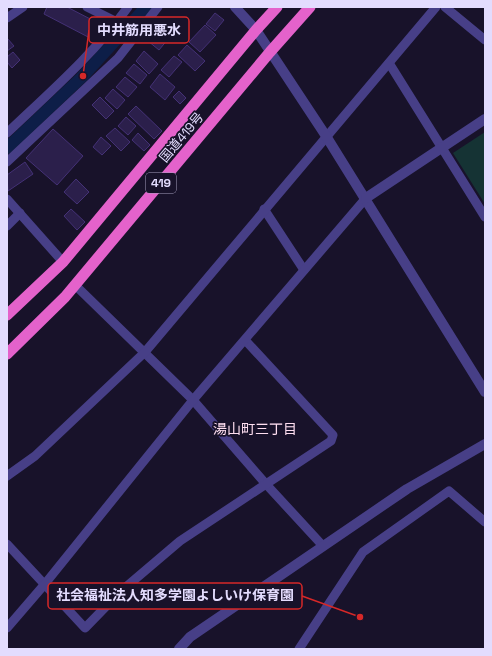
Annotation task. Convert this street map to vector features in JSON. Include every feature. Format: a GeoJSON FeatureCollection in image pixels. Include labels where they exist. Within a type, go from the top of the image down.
{"type":"FeatureCollection","features":[{"type":"Feature","properties":{"kind":"highway","name":"国道419号"},"geometry":{"type":"LineString","coordinates":[[7,316],[63,262],[276,7]]}},
{"type":"Feature","properties":{"kind":"highway","name":"国道419号"},"geometry":{"type":"LineString","coordinates":[[7,354],[75,285],[270,52],[310,7]]}},
{"type":"Feature","properties":{"kind":"street"},"geometry":{"type":"LineString","coordinates":[[7,18],[24,7]]}},
{"type":"Feature","properties":{"kind":"street"},"geometry":{"type":"LineString","coordinates":[[87,7],[117,22]]}},
{"type":"Feature","properties":{"kind":"street"},"geometry":{"type":"LineString","coordinates":[[7,133],[85,58],[117,22],[128,7]]}},
{"type":"Feature","properties":{"kind":"street"},"geometry":{"type":"LineString","coordinates":[[7,162],[118,58],[158,7]]}},
{"type":"Feature","properties":{"kind":"street"},"geometry":{"type":"LineString","coordinates":[[235,7],[256,30],[326,136],[366,198],[485,392]]}},
{"type":"Feature","properties":{"kind":"street"},"geometry":{"type":"LineString","coordinates":[[7,476],[35,456],[145,352],[264,209],[436,7]]}},
{"type":"Feature","properties":{"kind":"street"},"geometry":{"type":"LineString","coordinates":[[445,7],[485,39]]}},
{"type":"Feature","properties":{"kind":"street"},"geometry":{"type":"LineString","coordinates":[[389,63],[485,217]]}},
{"type":"Feature","properties":{"kind":"street"},"geometry":{"type":"LineString","coordinates":[[7,628],[44,585],[193,400],[366,198],[485,119]]}},
{"type":"Feature","properties":{"kind":"street"},"geometry":{"type":"LineString","coordinates":[[7,199],[63,262]]}},
{"type":"Feature","properties":{"kind":"street"},"geometry":{"type":"LineString","coordinates":[[264,209],[304,270]]}},
{"type":"Feature","properties":{"kind":"street"},"geometry":{"type":"LineString","coordinates":[[7,226],[20,213]]}},
{"type":"Feature","properties":{"kind":"street"},"geometry":{"type":"LineString","coordinates":[[75,285],[193,400],[265,484],[323,546]]}},
{"type":"Feature","properties":{"kind":"street"},"geometry":{"type":"LineString","coordinates":[[7,544],[85,628],[120,592],[180,541],[331,441],[333,435],[245,340]]}},
{"type":"Feature","properties":{"kind":"street"},"geometry":{"type":"LineString","coordinates":[[179,649],[190,637],[407,489],[485,444]]}},
{"type":"Feature","properties":{"kind":"street"},"geometry":{"type":"LineString","coordinates":[[299,649],[363,552],[449,491],[485,522]]}},
{"type":"Feature","properties":{"kind":"green space"},"geometry":{"type":"Polygon","coordinates":[[[485,132],[485,204],[453,153],[485,132]]]}},
{"type":"Feature","properties":{"kind":"building"},"geometry":{"type":"Polygon","coordinates":[[[47,7],[67,7],[98,23],[90,38],[44,14],[47,7]]]}},
{"type":"Feature","properties":{"kind":"building"},"geometry":{"type":"Polygon","coordinates":[[[215,13],[224,20],[215,31],[206,24],[215,13]]]}},
{"type":"Feature","properties":{"kind":"building"},"geometry":{"type":"Polygon","coordinates":[[[162,24],[173,33],[159,50],[148,41],[162,24]]]}},
{"type":"Feature","properties":{"kind":"building"},"geometry":{"type":"Polygon","coordinates":[[[205,25],[216,35],[200,52],[189,42],[205,25]]]}},
{"type":"Feature","properties":{"kind":"building"},"geometry":{"type":"Polygon","coordinates":[[[7,38],[14,46],[7,51],[7,38]]]}},
{"type":"Feature","properties":{"kind":"building"},"geometry":{"type":"Polygon","coordinates":[[[187,45],[205,61],[195,71],[178,55],[187,45]]]}},
{"type":"Feature","properties":{"kind":"building"},"geometry":{"type":"Polygon","coordinates":[[[144,51],[158,64],[149,74],[136,61],[144,51]]]}},
{"type":"Feature","properties":{"kind":"building"},"geometry":{"type":"Polygon","coordinates":[[[13,52],[20,60],[12,68],[7,62],[7,57],[13,52]]]}},
{"type":"Feature","properties":{"kind":"building"},"geometry":{"type":"Polygon","coordinates":[[[174,56],[182,62],[169,77],[161,70],[174,56]]]}},
{"type":"Feature","properties":{"kind":"building"},"geometry":{"type":"Polygon","coordinates":[[[134,64],[147,75],[140,84],[126,73],[134,64]]]}},
{"type":"Feature","properties":{"kind":"building"},"geometry":{"type":"Polygon","coordinates":[[[160,74],[175,87],[165,100],[150,87],[160,74]]]}},
{"type":"Feature","properties":{"kind":"building"},"geometry":{"type":"Polygon","coordinates":[[[125,77],[137,87],[128,97],[116,87],[125,77]]]}},
{"type":"Feature","properties":{"kind":"building"},"geometry":{"type":"Polygon","coordinates":[[[113,89],[125,100],[117,109],[105,98],[113,89]]]}},
{"type":"Feature","properties":{"kind":"building"},"geometry":{"type":"Polygon","coordinates":[[[179,91],[186,98],[180,104],[173,97],[179,91]]]}},
{"type":"Feature","properties":{"kind":"building"},"geometry":{"type":"Polygon","coordinates":[[[100,97],[114,111],[106,119],[92,105],[100,97]]]}},
{"type":"Feature","properties":{"kind":"building"},"geometry":{"type":"Polygon","coordinates":[[[136,106],[162,131],[154,139],[128,114],[136,106]]]}},
{"type":"Feature","properties":{"kind":"building"},"geometry":{"type":"Polygon","coordinates":[[[126,117],[136,126],[128,135],[118,126],[126,117]]]}},
{"type":"Feature","properties":{"kind":"building"},"geometry":{"type":"Polygon","coordinates":[[[115,128],[130,142],[121,151],[106,136],[115,128]]]}},
{"type":"Feature","properties":{"kind":"building"},"geometry":{"type":"Polygon","coordinates":[[[53,129],[83,156],[57,185],[26,158],[53,129]]]}},
{"type":"Feature","properties":{"kind":"building"},"geometry":{"type":"Polygon","coordinates":[[[138,133],[150,145],[144,151],[132,140],[138,133]]]}},
{"type":"Feature","properties":{"kind":"building"},"geometry":{"type":"Polygon","coordinates":[[[101,137],[111,146],[102,155],[93,147],[101,137]]]}},
{"type":"Feature","properties":{"kind":"building"},"geometry":{"type":"Polygon","coordinates":[[[25,162],[33,174],[8,191],[7,175],[25,162]]]}},
{"type":"Feature","properties":{"kind":"building"},"geometry":{"type":"Polygon","coordinates":[[[76,179],[89,192],[77,204],[64,192],[76,179]]]}},
{"type":"Feature","properties":{"kind":"building"},"geometry":{"type":"Polygon","coordinates":[[[71,209],[85,222],[77,230],[64,216],[71,209]]]}},
{"type":"Feature","properties":{"kind":"waterway"},"geometry":{"type":"LineString","coordinates":[[7,148],[83,76],[146,7]]}},
{"type":"Feature","properties":{"kind":"place","name":"中井筋用悪水"},"geometry":{"type":"Point","coordinates":[83,76]}},
{"type":"Feature","properties":{"kind":"place","name":"社会福祉法人知多学園よしいけ保育園"},"geometry":{"type":"Point","coordinates":[360,617]}},
{"type":"Feature","properties":{"kind":"district","name":"湯山町三丁目"},"geometry":{"type":"Point","coordinates":[255,429]}}]}
